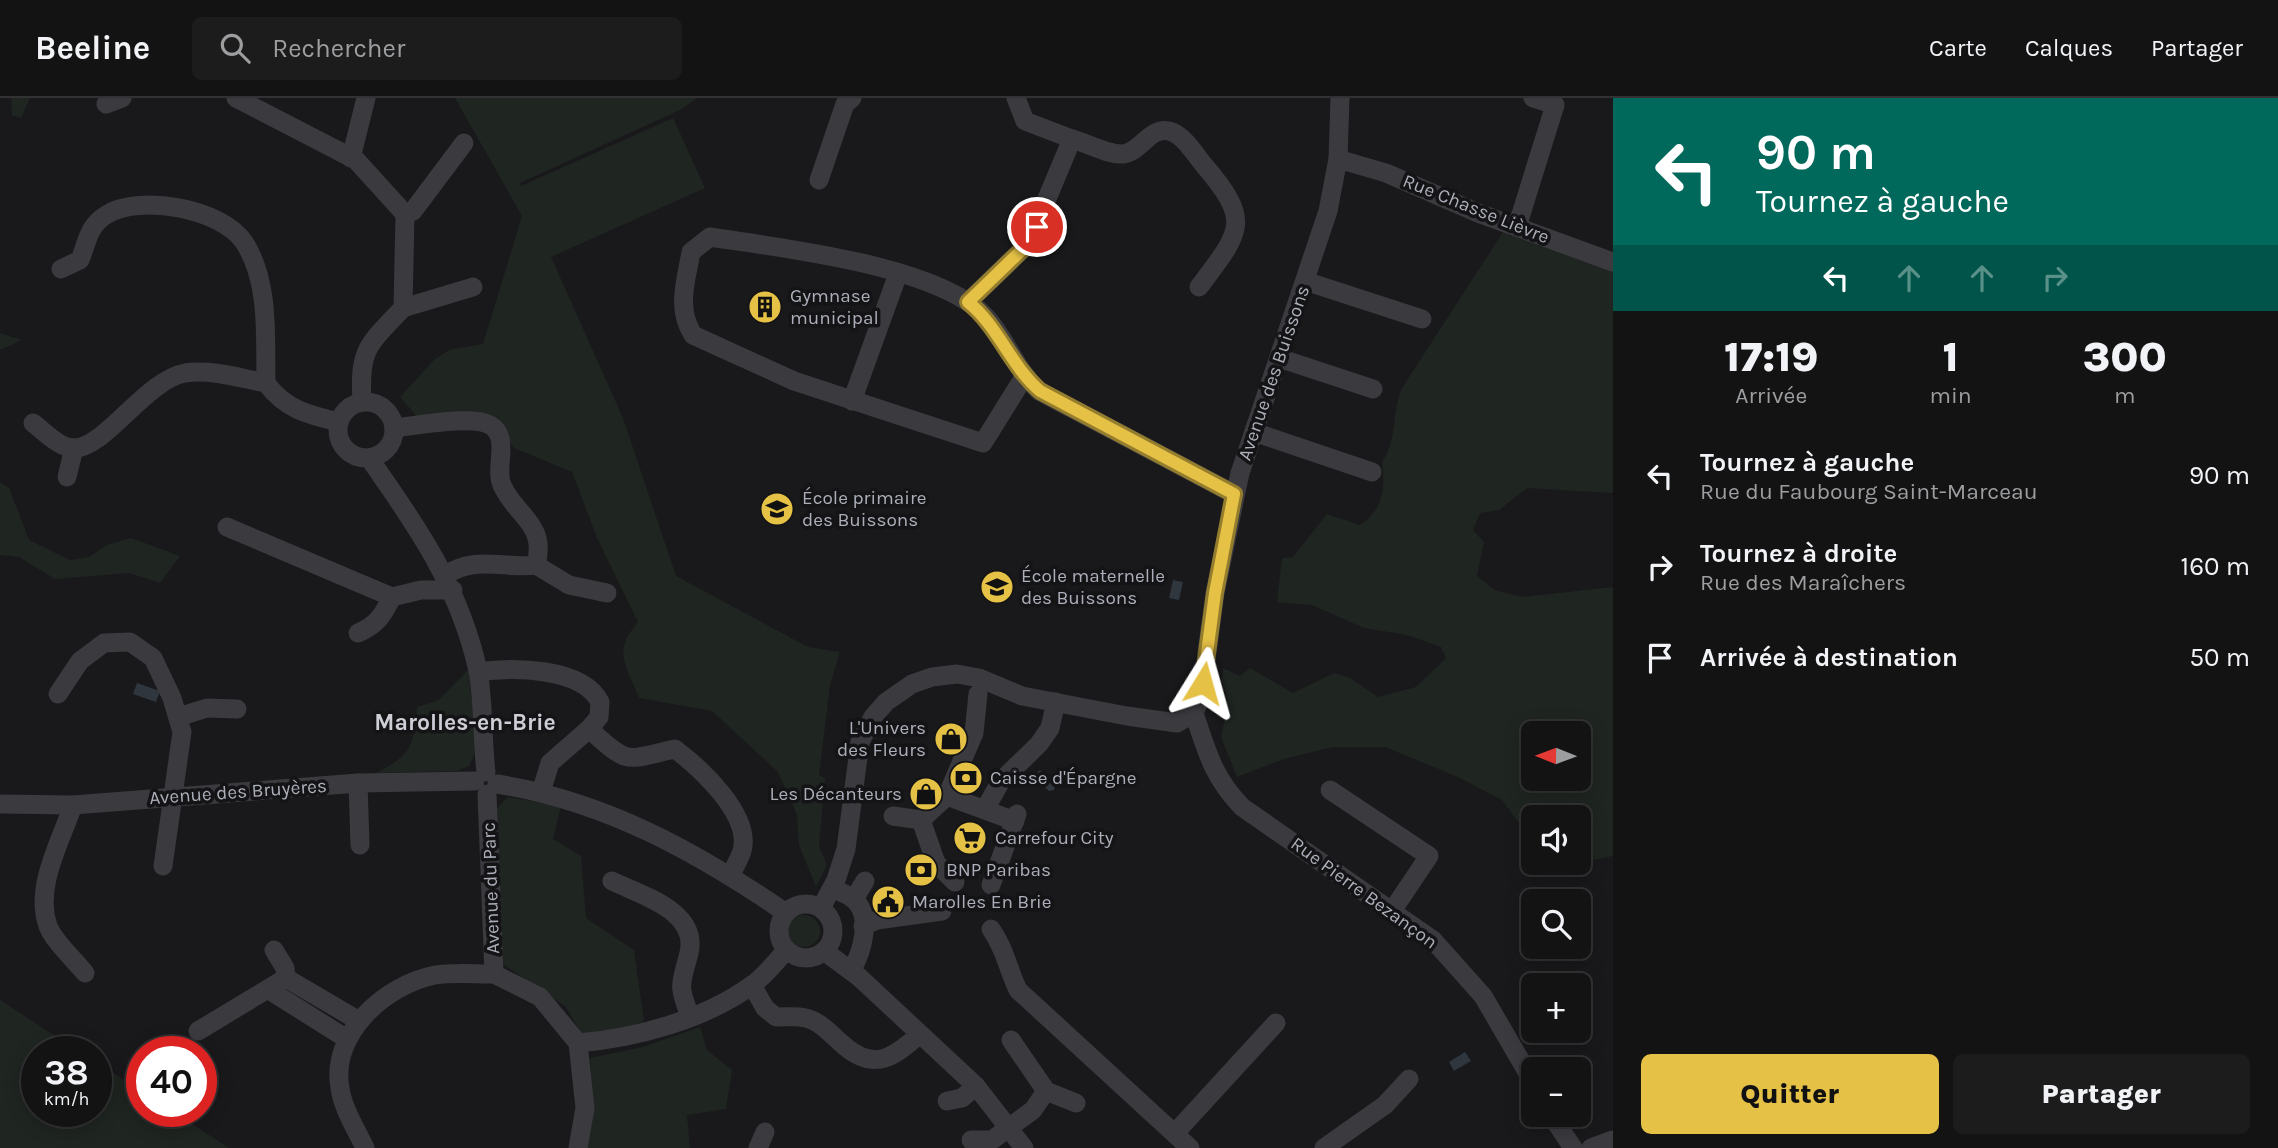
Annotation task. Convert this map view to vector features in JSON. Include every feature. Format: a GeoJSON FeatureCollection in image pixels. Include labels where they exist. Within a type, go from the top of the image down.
{"type":"FeatureCollection","features":[{"type":"Feature","properties":{"kind":"street"},"geometry":{"type":"LineString","coordinates":[[236,98],[351,158],[405,214],[403,308]]}},
{"type":"Feature","properties":{"kind":"street"},"geometry":{"type":"LineString","coordinates":[[351,158],[366,98]]}},
{"type":"Feature","properties":{"kind":"street"},"geometry":{"type":"LineString","coordinates":[[1016,98],[1025,121],[1120,154],[1132,152],[1156,131],[1168,131],[1180,137],[1229,194],[1235,207],[1236,229],[1224,254],[1199,287]]}},
{"type":"Feature","properties":{"kind":"street","name":"Avenue des Buissons"},"geometry":{"type":"LineString","coordinates":[[1194,713],[1201,697],[1215,593],[1234,494],[1328,211],[1338,159],[1340,98]]}},
{"type":"Feature","properties":{"kind":"street"},"geometry":{"type":"LineString","coordinates":[[1517,227],[1555,105],[1533,98]]}},
{"type":"Feature","properties":{"kind":"street"},"geometry":{"type":"LineString","coordinates":[[819,180],[848,101]]}},
{"type":"Feature","properties":{"kind":"street"},"geometry":{"type":"LineString","coordinates":[[968,302],[1028,244],[1072,139]]}},
{"type":"Feature","properties":{"kind":"street"},"geometry":{"type":"LineString","coordinates":[[405,214],[413,211],[464,143]]}},
{"type":"Feature","properties":{"kind":"street","name":"Rue Chasse Lièvre"},"geometry":{"type":"LineString","coordinates":[[1338,159],[1386,173],[1517,227],[1613,262]]}},
{"type":"Feature","properties":{"kind":"street"},"geometry":{"type":"LineString","coordinates":[[61,269],[80,260],[93,227],[116,210],[163,205],[206,216],[222,224],[243,240],[258,273],[265,320],[266,383],[278,398],[303,414],[339,422]]}},
{"type":"Feature","properties":{"kind":"street"},"geometry":{"type":"LineString","coordinates":[[1024,377],[983,443],[794,381],[693,335],[688,328],[682,304],[691,252],[710,237],[898,274],[938,285],[968,302],[986,317],[1024,377],[1040,391],[1234,494]]}},
{"type":"Feature","properties":{"kind":"street"},"geometry":{"type":"LineString","coordinates":[[852,401],[898,274]]}},
{"type":"Feature","properties":{"kind":"street"},"geometry":{"type":"LineString","coordinates":[[1305,281],[1422,319]]}},
{"type":"Feature","properties":{"kind":"street"},"geometry":{"type":"LineString","coordinates":[[362,402],[360,367],[371,341],[403,308],[473,287]]}},
{"type":"Feature","properties":{"kind":"street"},"geometry":{"type":"LineString","coordinates":[[1279,358],[1374,389]]}},
{"type":"Feature","properties":{"kind":"street"},"geometry":{"type":"LineString","coordinates":[[33,423],[57,442],[74,448],[95,442],[123,413],[156,388],[183,373],[215,373],[266,383]]}},
{"type":"Feature","properties":{"kind":"street"},"geometry":{"type":"LineString","coordinates":[[362,402],[378,405],[388,413],[394,428],[389,446],[380,454],[369,458],[356,457],[345,450],[338,436],[339,422],[351,406],[362,402]]}},
{"type":"Feature","properties":{"kind":"street"},"geometry":{"type":"LineString","coordinates":[[394,428],[475,421],[491,426],[500,437],[501,483],[538,537],[536,565]]}},
{"type":"Feature","properties":{"kind":"street"},"geometry":{"type":"LineString","coordinates":[[1254,432],[1372,472]]}},
{"type":"Feature","properties":{"kind":"street"},"geometry":{"type":"LineString","coordinates":[[67,477],[74,448]]}},
{"type":"Feature","properties":{"kind":"street","name":"Avenue du Parc"},"geometry":{"type":"LineString","coordinates":[[369,458],[422,532],[449,583],[463,615],[478,672],[486,783],[494,974],[540,998],[578,1042]]}},
{"type":"Feature","properties":{"kind":"street"},"geometry":{"type":"LineString","coordinates":[[227,527],[392,597],[449,583],[455,569],[476,564],[536,565],[569,586],[607,593]]}},
{"type":"Feature","properties":{"kind":"street"},"geometry":{"type":"LineString","coordinates":[[358,633],[373,626],[382,617],[392,597]]}},
{"type":"Feature","properties":{"kind":"street"},"geometry":{"type":"LineString","coordinates":[[58,694],[80,662],[104,643],[130,642],[153,658],[182,732],[174,797],[165,834],[163,866]]}},
{"type":"Feature","properties":{"kind":"street"},"geometry":{"type":"LineString","coordinates":[[478,672],[516,668],[583,682],[600,702],[599,716],[589,729],[550,763],[541,792]]}},
{"type":"Feature","properties":{"kind":"street"},"geometry":{"type":"LineString","coordinates":[[821,908],[832,888],[846,849],[860,742],[886,702],[912,684],[932,677],[957,674],[979,678],[1022,696],[1177,723],[1194,713]]}},
{"type":"Feature","properties":{"kind":"street"},"geometry":{"type":"LineString","coordinates":[[921,820],[947,796],[974,733],[978,694]]}},
{"type":"Feature","properties":{"kind":"street"},"geometry":{"type":"LineString","coordinates":[[989,802],[1001,780],[1039,744],[1050,728],[1056,702]]}},
{"type":"Feature","properties":{"kind":"street"},"geometry":{"type":"LineString","coordinates":[[178,717],[207,708],[237,709]]}},
{"type":"Feature","properties":{"kind":"street","name":"Rue Pierre Bezançon"},"geometry":{"type":"LineString","coordinates":[[1194,713],[1212,768],[1224,788],[1242,807],[1433,940],[1455,962],[1502,1024],[1521,1060]]}},
{"type":"Feature","properties":{"kind":"street"},"geometry":{"type":"LineString","coordinates":[[589,729],[617,754],[637,760],[675,749],[706,773],[719,790],[741,830],[743,849],[730,876]]}},
{"type":"Feature","properties":{"kind":"street"},"geometry":{"type":"LineString","coordinates":[[358,783],[360,845]]}},
{"type":"Feature","properties":{"kind":"street","name":"Avenue des Bruyères"},"geometry":{"type":"LineString","coordinates":[[0,804],[74,805],[358,783],[486,783],[541,792],[589,805],[637,824],[730,876],[786,913]]}},
{"type":"Feature","properties":{"kind":"street"},"geometry":{"type":"LineString","coordinates":[[1331,790],[1429,856],[1392,911]]}},
{"type":"Feature","properties":{"kind":"street"},"geometry":{"type":"LineString","coordinates":[[947,796],[1016,817],[991,885]]}},
{"type":"Feature","properties":{"kind":"street"},"geometry":{"type":"LineString","coordinates":[[74,805],[50,871],[41,929],[85,973]]}},
{"type":"Feature","properties":{"kind":"street"},"geometry":{"type":"LineString","coordinates":[[893,816],[921,820]]}},
{"type":"Feature","properties":{"kind":"street"},"geometry":{"type":"LineString","coordinates":[[921,820],[936,863],[955,882]]}},
{"type":"Feature","properties":{"kind":"street"},"geometry":{"type":"LineString","coordinates":[[612,881],[676,914],[689,930],[689,951],[680,975],[682,996],[690,1016]]}},
{"type":"Feature","properties":{"kind":"street"},"geometry":{"type":"LineString","coordinates":[[854,899],[865,881]]}},
{"type":"Feature","properties":{"kind":"street"},"geometry":{"type":"LineString","coordinates":[[832,888],[854,899],[863,926],[861,956],[851,971]]}},
{"type":"Feature","properties":{"kind":"street"},"geometry":{"type":"LineString","coordinates":[[809,904],[821,908],[832,924],[833,935],[824,951],[807,958],[786,951],[779,931],[786,913],[798,905],[809,904]]}},
{"type":"Feature","properties":{"kind":"street"},"geometry":{"type":"LineString","coordinates":[[863,926],[877,920],[942,911]]}},
{"type":"Feature","properties":{"kind":"street"},"geometry":{"type":"LineString","coordinates":[[991,929],[1006,950],[1017,990],[1190,1148]]}},
{"type":"Feature","properties":{"kind":"street"},"geometry":{"type":"LineString","coordinates":[[274,950],[285,968],[286,978]]}},
{"type":"Feature","properties":{"kind":"street"},"geometry":{"type":"LineString","coordinates":[[578,1148],[585,1108],[578,1042],[648,1031],[690,1016],[752,985],[786,951]]}},
{"type":"Feature","properties":{"kind":"street"},"geometry":{"type":"LineString","coordinates":[[824,951],[851,971],[976,1086],[1024,1148]]}},
{"type":"Feature","properties":{"kind":"street"},"geometry":{"type":"LineString","coordinates":[[365,1148],[344,1106],[339,1087],[340,1063],[347,1039],[359,1021],[372,1007],[401,987],[435,975],[494,974]]}},
{"type":"Feature","properties":{"kind":"street"},"geometry":{"type":"LineString","coordinates":[[286,978],[359,1021]]}},
{"type":"Feature","properties":{"kind":"street"},"geometry":{"type":"LineString","coordinates":[[198,1031],[286,978]]}},
{"type":"Feature","properties":{"kind":"street"},"geometry":{"type":"LineString","coordinates":[[752,985],[765,1007],[776,1017],[801,1016],[818,1022],[852,1053],[872,1061],[898,1054],[920,1034]]}},
{"type":"Feature","properties":{"kind":"street"},"geometry":{"type":"LineString","coordinates":[[269,990],[347,1039]]}},
{"type":"Feature","properties":{"kind":"street"},"geometry":{"type":"LineString","coordinates":[[1175,1133],[1276,1023]]}},
{"type":"Feature","properties":{"kind":"street"},"geometry":{"type":"LineString","coordinates":[[1011,1040],[1046,1091],[1076,1103]]}},
{"type":"Feature","properties":{"kind":"street"},"geometry":{"type":"LineString","coordinates":[[1324,1148],[1385,1105],[1409,1079]]}},
{"type":"Feature","properties":{"kind":"street"},"geometry":{"type":"LineString","coordinates":[[947,1101],[962,1098],[976,1086]]}},
{"type":"Feature","properties":{"kind":"street"},"geometry":{"type":"LineString","coordinates":[[971,1140],[992,1140],[1033,1110],[1046,1091]]}},
{"type":"Feature","properties":{"kind":"street"},"geometry":{"type":"LineString","coordinates":[[1559,1127],[1573,1148]]}},
{"type":"Feature","properties":{"kind":"street"},"geometry":{"type":"LineString","coordinates":[[1591,1148],[1613,1140]]}},
{"type":"Feature","properties":{"kind":"shaded area"},"geometry":{"type":"Polygon","coordinates":[[[11,98],[30,98],[21,118],[12,115],[11,98]]]}},
{"type":"Feature","properties":{"kind":"shaded area"},"geometry":{"type":"Polygon","coordinates":[[[455,98],[697,98],[682,109],[520,183],[521,186],[673,118],[705,188],[551,257],[623,418],[676,576],[808,647],[840,652],[830,685],[819,775],[825,778],[819,846],[827,865],[816,887],[799,845],[797,815],[778,772],[712,711],[639,698],[626,667],[623,651],[625,642],[638,622],[597,538],[572,472],[514,448],[503,430],[419,419],[400,397],[434,360],[449,350],[483,344],[522,216],[455,98]]]}},
{"type":"Feature","properties":{"kind":"shaded area"},"geometry":{"type":"Polygon","coordinates":[[[1505,229],[1613,268],[1613,493],[1527,488],[1499,510],[1480,513],[1473,530],[1484,542],[1477,576],[1494,590],[1522,597],[1613,587],[1613,856],[1591,860],[1591,805],[1521,805],[1521,826],[1502,800],[1458,777],[1385,747],[1332,747],[1284,759],[1237,777],[1221,737],[1227,697],[1222,681],[1223,668],[1240,676],[1250,668],[1293,693],[1334,673],[1350,678],[1378,697],[1416,687],[1446,658],[1441,647],[1407,635],[1364,628],[1312,605],[1277,602],[1282,558],[1293,557],[1327,514],[1360,525],[1374,512],[1383,490],[1382,462],[1390,444],[1402,388],[1505,229]]]}},
{"type":"Feature","properties":{"kind":"shaded area"},"geometry":{"type":"Polygon","coordinates":[[[0,333],[22,340],[0,350],[0,333]]]}},
{"type":"Feature","properties":{"kind":"shaded area"},"geometry":{"type":"Polygon","coordinates":[[[0,482],[9,488],[29,540],[70,560],[89,557],[107,545],[131,538],[180,556],[160,583],[129,573],[55,579],[19,557],[0,555],[0,482]]]}},
{"type":"Feature","properties":{"kind":"shaded area"},"geometry":{"type":"Polygon","coordinates":[[[1173,580],[1183,582],[1179,600],[1169,598],[1173,580]]]}},
{"type":"Feature","properties":{"kind":"shaded area"},"geometry":{"type":"Polygon","coordinates":[[[468,670],[478,746],[469,766],[457,771],[376,773],[388,767],[409,748],[417,707],[439,700],[468,670]]]}},
{"type":"Feature","properties":{"kind":"shaded area"},"geometry":{"type":"Polygon","coordinates":[[[137,683],[160,691],[156,702],[133,694],[137,683]]]}},
{"type":"Feature","properties":{"kind":"shaded area"},"geometry":{"type":"Polygon","coordinates":[[[1040,770],[1055,784],[1054,790],[1049,791],[1034,776],[1040,770]]]}},
{"type":"Feature","properties":{"kind":"shaded area"},"geometry":{"type":"Polygon","coordinates":[[[508,797],[561,806],[553,839],[581,856],[586,918],[634,950],[644,1021],[617,1032],[583,1036],[565,1006],[503,964],[494,811],[508,797]]]}},
{"type":"Feature","properties":{"kind":"shaded area"},"geometry":{"type":"Polygon","coordinates":[[[804,915],[815,920],[820,931],[815,942],[804,947],[793,942],[788,931],[793,920],[804,915]]]}},
{"type":"Feature","properties":{"kind":"shaded area"},"geometry":{"type":"Polygon","coordinates":[[[0,1000],[55,1036],[21,1036],[21,1127],[112,1127],[112,1072],[126,1082],[126,1127],[197,1127],[229,1148],[0,1148],[0,1000]]]}},
{"type":"Feature","properties":{"kind":"shaded area"},"geometry":{"type":"Polygon","coordinates":[[[700,1027],[707,1050],[732,1070],[726,1109],[687,1115],[690,1148],[583,1148],[592,1104],[590,1058],[643,1047],[700,1027]]]}},
{"type":"Feature","properties":{"kind":"shaded area"},"geometry":{"type":"Polygon","coordinates":[[[1465,1052],[1471,1061],[1454,1071],[1449,1062],[1465,1052]]]}},
{"type":"Feature","properties":{"kind":"place","name":"Gymnase municipal"},"geometry":{"type":"Point","coordinates":[765,307]}},
{"type":"Feature","properties":{"kind":"place","name":"École primaire des Buissons"},"geometry":{"type":"Point","coordinates":[777,509]}},
{"type":"Feature","properties":{"kind":"place","name":"École maternelle des Buissons"},"geometry":{"type":"Point","coordinates":[997,587]}},
{"type":"Feature","properties":{"kind":"place","name":"L'Univers des Fleurs"},"geometry":{"type":"Point","coordinates":[951,739]}},
{"type":"Feature","properties":{"kind":"place","name":"Caisse d'Épargne"},"geometry":{"type":"Point","coordinates":[966,778]}},
{"type":"Feature","properties":{"kind":"place","name":"Les Décanteurs"},"geometry":{"type":"Point","coordinates":[926,794]}},
{"type":"Feature","properties":{"kind":"place","name":"Carrefour City"},"geometry":{"type":"Point","coordinates":[970,838]}},
{"type":"Feature","properties":{"kind":"place","name":"BNP Paribas"},"geometry":{"type":"Point","coordinates":[921,870]}},
{"type":"Feature","properties":{"kind":"place","name":"Marolles En Brie"},"geometry":{"type":"Point","coordinates":[888,902]}},
{"type":"Feature","properties":{"kind":"district","name":"Marolles-en-Brie"},"geometry":{"type":"Point","coordinates":[465,722]}},
{"type":"Feature","properties":{"kind":"route"},"geometry":{"type":"LineString","coordinates":[[1037,227],[1018,255],[968,302],[986,317],[1024,377],[1040,391],[1234,494],[1215,593],[1203,683]]}}]}
